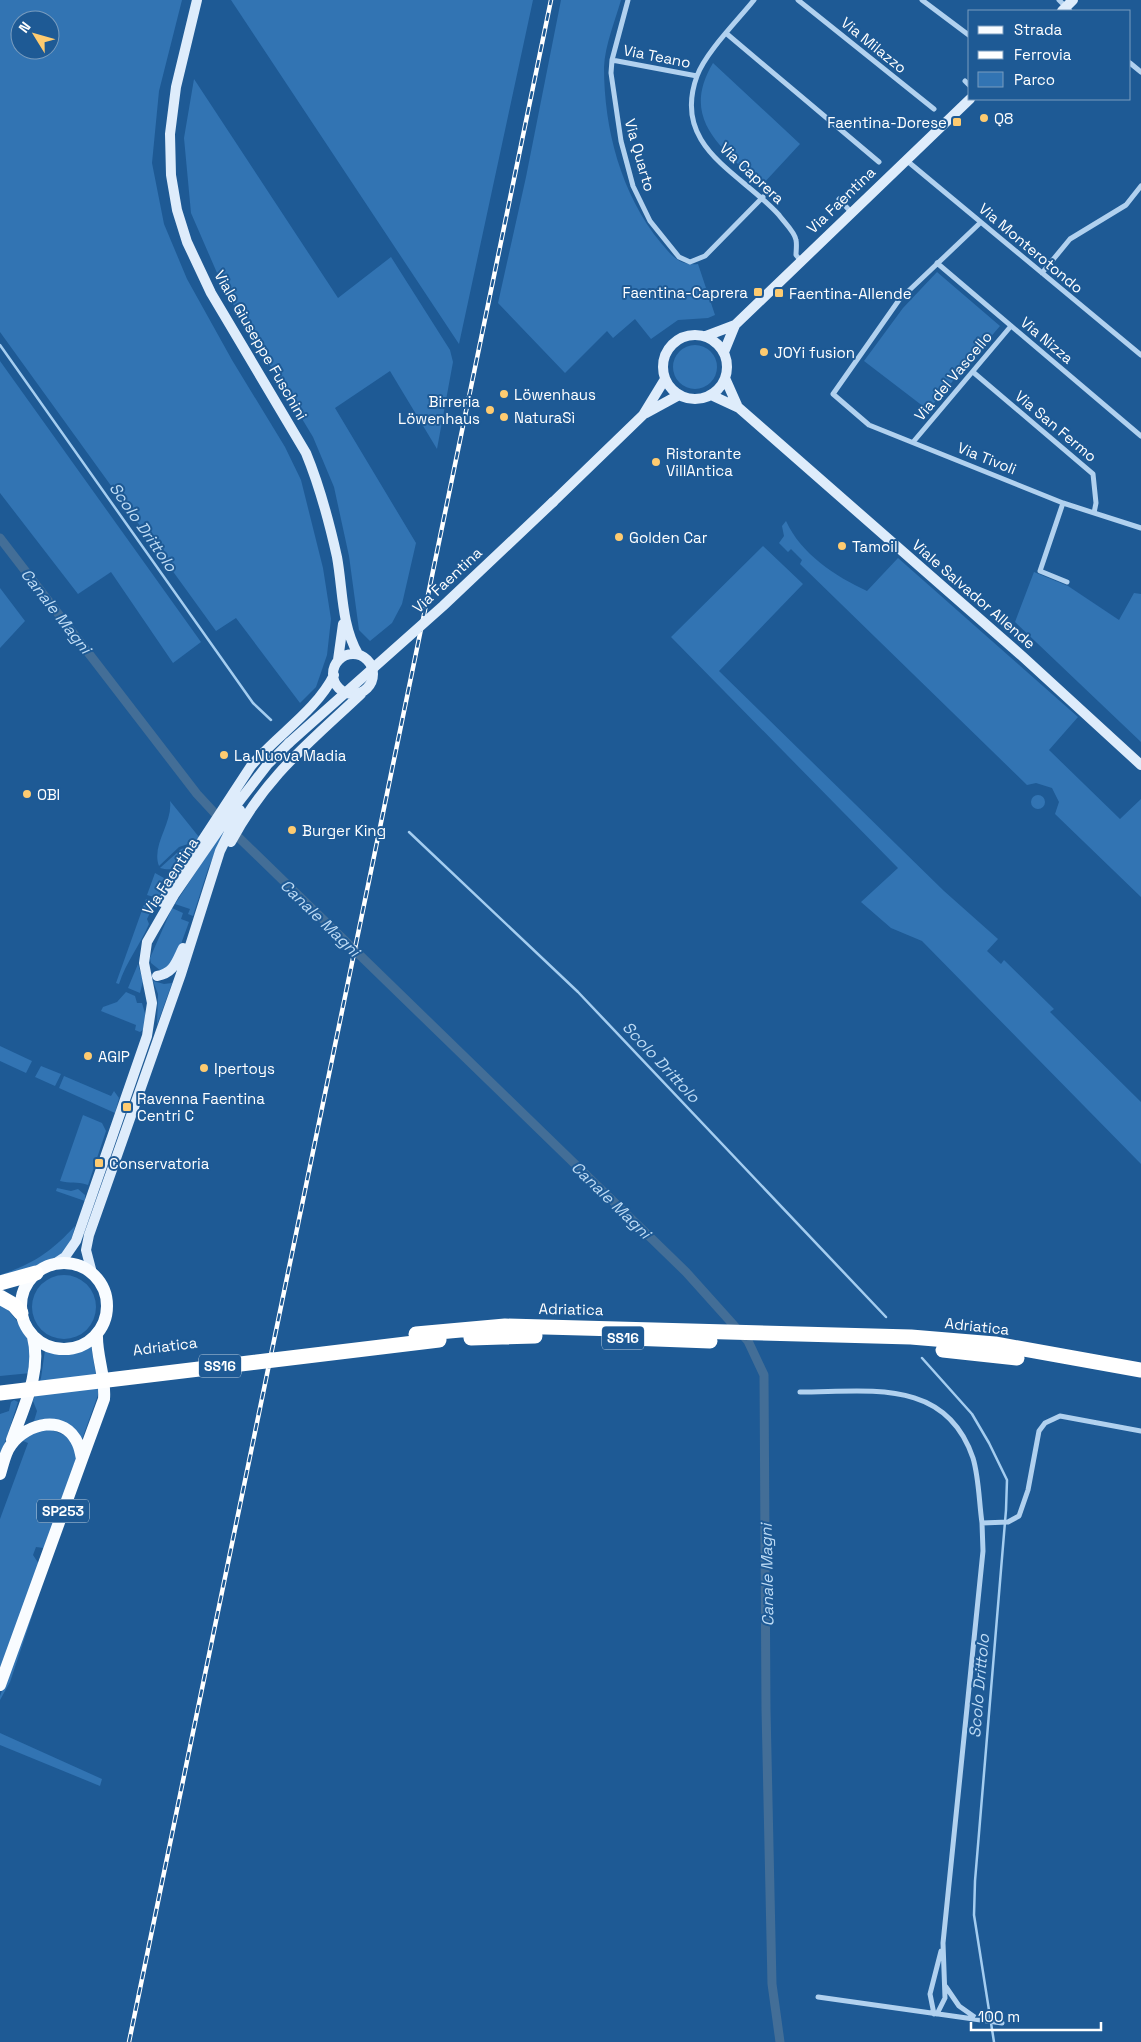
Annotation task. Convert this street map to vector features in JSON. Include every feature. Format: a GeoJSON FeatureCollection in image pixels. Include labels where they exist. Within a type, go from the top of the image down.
{"type":"FeatureCollection","features":[{"type":"Feature","properties":{"kind":"highway"},"geometry":{"type":"LineString","coordinates":[[0,1283],[36,1273]]}},
{"type":"Feature","properties":{"kind":"highway"},"geometry":{"type":"LineString","coordinates":[[0,1297],[21,1313]]}},
{"type":"Feature","properties":{"kind":"highway","name":"Adriatica"},"geometry":{"type":"LineString","coordinates":[[0,1382],[416,1334],[505,1326],[806,1339],[906,1347],[1005,1356],[1141,1380]]}},
{"type":"Feature","properties":{"kind":"highway","name":"Adriatica"},"geometry":{"type":"LineString","coordinates":[[0,1392],[439,1340],[529,1336],[806,1339],[911,1337],[995,1344],[1141,1370]]}},
{"type":"Feature","properties":{"kind":"main road","name":"Viale Giuseppe Fuschini"},"geometry":{"type":"LineString","coordinates":[[197,0],[176,87],[170,134],[171,175],[178,210],[188,242],[211,293],[306,453],[326,511],[337,558],[344,615],[351,642],[358,654]]}},
{"type":"Feature","properties":{"kind":"main road"},"geometry":{"type":"LineString","coordinates":[[1064,8],[1074,0]]}},
{"type":"Feature","properties":{"kind":"main road","name":"Via Faentina"},"geometry":{"type":"LineString","coordinates":[[724,352],[736,325],[969,100]]}},
{"type":"Feature","properties":{"kind":"main road","name":"Via Faentina"},"geometry":{"type":"LineString","coordinates":[[706,336],[736,325]]}},
{"type":"Feature","properties":{"kind":"main road"},"geometry":{"type":"LineString","coordinates":[[695,334],[706,336],[713,340],[724,352],[727,361],[725,378],[720,388],[711,395],[701,399],[690,399],[671,389],[665,380],[662,369],[664,358],[672,345],[685,336],[695,334]]}},
{"type":"Feature","properties":{"kind":"main road","name":"Viale Salvador Allende"},"geometry":{"type":"LineString","coordinates":[[725,378],[731,396],[739,408],[1022,656],[1141,766]]}},
{"type":"Feature","properties":{"kind":"main road","name":"Via Faentina"},"geometry":{"type":"LineString","coordinates":[[144,963],[147,942],[155,918],[171,886],[213,832],[236,810],[268,764],[443,606],[643,415],[665,380]]}},
{"type":"Feature","properties":{"kind":"main road","name":"Via Faentina"},"geometry":{"type":"LineString","coordinates":[[643,415],[680,395]]}},
{"type":"Feature","properties":{"kind":"main road","name":"Viale Salvador Allende"},"geometry":{"type":"LineString","coordinates":[[711,395],[739,408]]}},
{"type":"Feature","properties":{"kind":"main road","name":"Viale Giuseppe Fuschini"},"geometry":{"type":"LineString","coordinates":[[338,660],[344,615]]}},
{"type":"Feature","properties":{"kind":"main road"},"geometry":{"type":"LineString","coordinates":[[347,654],[358,654],[369,662],[373,674],[371,682],[361,694],[236,810],[251,766],[267,748],[318,701],[334,675],[338,660],[347,654]]}},
{"type":"Feature","properties":{"kind":"main road"},"geometry":{"type":"LineString","coordinates":[[334,675],[336,683],[344,691],[349,694],[361,694]]}},
{"type":"Feature","properties":{"kind":"main road","name":"Via Faentina"},"geometry":{"type":"LineString","coordinates":[[92,1273],[86,1250],[90,1235],[236,810]]}},
{"type":"Feature","properties":{"kind":"main road"},"geometry":{"type":"LineString","coordinates":[[157,976],[168,973],[176,967],[185,944],[193,938]]}},
{"type":"Feature","properties":{"kind":"main road"},"geometry":{"type":"LineString","coordinates":[[144,963],[157,976],[170,978],[181,974]]}},
{"type":"Feature","properties":{"kind":"main road"},"geometry":{"type":"LineString","coordinates":[[97,1334],[78,1347],[54,1348],[34,1337],[25,1326],[21,1313],[24,1292],[36,1273],[56,1264],[65,1257],[76,1241],[147,1036],[152,1003],[144,963]]}},
{"type":"Feature","properties":{"kind":"main road"},"geometry":{"type":"LineString","coordinates":[[56,1264],[73,1264],[92,1273]]}},
{"type":"Feature","properties":{"kind":"main road","name":"SP253"},"geometry":{"type":"LineString","coordinates":[[0,1685],[104,1399],[97,1355],[97,1334],[106,1315],[107,1305],[102,1285],[92,1273]]}},
{"type":"Feature","properties":{"kind":"main road"},"geometry":{"type":"LineString","coordinates":[[0,1474],[35,1367],[36,1348],[34,1337]]}},
{"type":"Feature","properties":{"kind":"main road"},"geometry":{"type":"LineString","coordinates":[[10,1446],[32,1426],[46,1423],[58,1425],[71,1433],[78,1443],[82,1459]]}},
{"type":"Feature","properties":{"kind":"street","name":"Via Quarto"},"geometry":{"type":"LineString","coordinates":[[628,0],[612,60],[611,73],[616,112],[633,186],[650,221],[679,257],[690,262],[705,256],[763,197]]}},
{"type":"Feature","properties":{"kind":"street","name":"Via Caprera"},"geometry":{"type":"LineString","coordinates":[[754,0],[704,62],[697,76],[691,99],[692,123],[714,159],[763,197],[796,238],[796,255],[801,261]]}},
{"type":"Feature","properties":{"kind":"street","name":"Via Milazzo"},"geometry":{"type":"LineString","coordinates":[[798,0],[934,109]]}},
{"type":"Feature","properties":{"kind":"street"},"geometry":{"type":"LineString","coordinates":[[922,0],[968,34]]}},
{"type":"Feature","properties":{"kind":"street"},"geometry":{"type":"LineString","coordinates":[[727,34],[878,162]]}},
{"type":"Feature","properties":{"kind":"street","name":"Via Teano"},"geometry":{"type":"LineString","coordinates":[[612,60],[697,76]]}},
{"type":"Feature","properties":{"kind":"street"},"geometry":{"type":"LineString","coordinates":[[1131,64],[1141,72]]}},
{"type":"Feature","properties":{"kind":"street"},"geometry":{"type":"LineString","coordinates":[[965,81],[968,84]]}},
{"type":"Feature","properties":{"kind":"street","name":"Via Monterotondo"},"geometry":{"type":"LineString","coordinates":[[906,160],[1141,355]]}},
{"type":"Feature","properties":{"kind":"street"},"geometry":{"type":"LineString","coordinates":[[1042,273],[1070,239],[1126,205],[1141,186]]}},
{"type":"Feature","properties":{"kind":"street"},"geometry":{"type":"LineString","coordinates":[[839,199],[851,212]]}},
{"type":"Feature","properties":{"kind":"street"},"geometry":{"type":"LineString","coordinates":[[937,263],[980,223]]}},
{"type":"Feature","properties":{"kind":"street","name":"Via Nizza"},"geometry":{"type":"LineString","coordinates":[[937,263],[1141,436]]}},
{"type":"Feature","properties":{"kind":"street","name":"Via Tivoli"},"geometry":{"type":"LineString","coordinates":[[937,263],[899,300],[833,394],[869,425],[914,441],[1063,503],[1141,528]]}},
{"type":"Feature","properties":{"kind":"street","name":"Via del Vascello"},"geometry":{"type":"LineString","coordinates":[[914,441],[1011,326]]}},
{"type":"Feature","properties":{"kind":"street","name":"Via San Fermo"},"geometry":{"type":"LineString","coordinates":[[973,372],[1093,474],[1096,504],[1094,513]]}},
{"type":"Feature","properties":{"kind":"street"},"geometry":{"type":"LineString","coordinates":[[1063,503],[1040,572],[1067,582]]}},
{"type":"Feature","properties":{"kind":"street"},"geometry":{"type":"LineString","coordinates":[[800,1392],[895,1392],[926,1402],[948,1417],[961,1432],[973,1460],[982,1523],[982,1560],[943,1943],[930,1994],[935,2014]]}},
{"type":"Feature","properties":{"kind":"street"},"geometry":{"type":"LineString","coordinates":[[982,1523],[1013,1520],[1019,1516],[1024,1508],[1039,1430],[1045,1423],[1060,1416],[1141,1431]]}},
{"type":"Feature","properties":{"kind":"street"},"geometry":{"type":"LineString","coordinates":[[935,2014],[945,1998],[943,1943]]}},
{"type":"Feature","properties":{"kind":"street"},"geometry":{"type":"LineString","coordinates":[[945,1984],[959,2006],[977,2019]]}},
{"type":"Feature","properties":{"kind":"street"},"geometry":{"type":"LineString","coordinates":[[818,1998],[1002,2023]]}},
{"type":"Feature","properties":{"kind":"green space"},"geometry":{"type":"Polygon","coordinates":[[[0,0],[182,0],[159,91],[152,163],[164,224],[187,279],[232,360],[285,447],[301,480],[323,568],[331,619],[327,655],[316,687],[300,703],[236,618],[216,631],[0,332],[0,0]]]}},
{"type":"Feature","properties":{"kind":"green space"},"geometry":{"type":"Polygon","coordinates":[[[231,0],[533,0],[459,344],[231,0]]]}},
{"type":"Feature","properties":{"kind":"green space"},"geometry":{"type":"Polygon","coordinates":[[[561,0],[621,0],[608,42],[604,67],[607,114],[611,137],[625,182],[635,204],[647,224],[673,256],[681,262],[698,264],[715,315],[708,318],[678,320],[651,339],[635,319],[613,338],[607,331],[565,373],[498,303],[526,177],[561,0]]]}},
{"type":"Feature","properties":{"kind":"green space"},"geometry":{"type":"Polygon","coordinates":[[[713,63],[800,144],[761,186],[720,145],[710,132],[703,117],[701,101],[704,83],[713,63]]]}},
{"type":"Feature","properties":{"kind":"green space"},"geometry":{"type":"Polygon","coordinates":[[[194,79],[338,298],[391,257],[450,350],[453,362],[437,449],[390,371],[335,408],[416,543],[402,604],[392,623],[370,641],[359,630],[349,556],[334,487],[313,437],[224,289],[191,213],[184,138],[194,79]]]}},
{"type":"Feature","properties":{"kind":"green space"},"geometry":{"type":"Polygon","coordinates":[[[937,272],[1000,326],[928,410],[864,361],[903,308],[937,272]]]}},
{"type":"Feature","properties":{"kind":"green space"},"geometry":{"type":"Polygon","coordinates":[[[699,345],[711,351],[716,358],[716,376],[711,383],[704,388],[691,389],[683,386],[676,379],[673,363],[676,355],[683,348],[699,345]]]}},
{"type":"Feature","properties":{"kind":"green space"},"geometry":{"type":"Polygon","coordinates":[[[0,361],[201,642],[173,663],[111,572],[78,594],[0,493],[0,361]]]}},
{"type":"Feature","properties":{"kind":"green space"},"geometry":{"type":"Polygon","coordinates":[[[786,521],[800,544],[820,563],[867,591],[898,558],[1078,717],[1049,750],[1120,819],[1141,799],[1141,897],[1055,814],[1059,802],[1052,788],[1036,783],[1027,785],[800,564],[802,560],[791,549],[788,552],[779,543],[784,536],[782,526],[786,521]]]}},
{"type":"Feature","properties":{"kind":"green space"},"geometry":{"type":"Polygon","coordinates":[[[763,546],[803,584],[719,671],[944,891],[998,939],[987,951],[1001,964],[1004,960],[1054,1009],[1050,1012],[1141,1102],[1141,1164],[922,941],[891,928],[861,902],[898,868],[671,637],[763,546]]]}},
{"type":"Feature","properties":{"kind":"green space"},"geometry":{"type":"Polygon","coordinates":[[[1034,572],[1068,586],[1119,620],[1134,593],[1141,594],[1141,742],[1015,622],[1034,572]]]}},
{"type":"Feature","properties":{"kind":"green space"},"geometry":{"type":"Polygon","coordinates":[[[0,588],[25,621],[0,648],[0,588]]]}},
{"type":"Feature","properties":{"kind":"green space"},"geometry":{"type":"Polygon","coordinates":[[[1035,795],[1041,795],[1045,802],[1041,809],[1035,809],[1031,805],[1031,799],[1035,795]]]}},
{"type":"Feature","properties":{"kind":"green space"},"geometry":{"type":"Polygon","coordinates":[[[170,801],[199,837],[194,842],[179,847],[159,866],[158,850],[170,809],[170,801]]]}},
{"type":"Feature","properties":{"kind":"green space"},"geometry":{"type":"Polygon","coordinates":[[[222,832],[224,832],[208,869],[193,916],[188,914],[190,909],[175,904],[222,832]]]}},
{"type":"Feature","properties":{"kind":"green space"},"geometry":{"type":"Polygon","coordinates":[[[196,845],[178,867],[173,869],[160,868],[181,849],[196,845]]]}},
{"type":"Feature","properties":{"kind":"green space"},"geometry":{"type":"Polygon","coordinates":[[[155,873],[164,878],[172,879],[157,898],[147,895],[155,873]]]}},
{"type":"Feature","properties":{"kind":"green space"},"geometry":{"type":"Polygon","coordinates":[[[146,899],[155,903],[147,919],[149,924],[125,968],[119,984],[116,983],[146,899]]]}},
{"type":"Feature","properties":{"kind":"green space"},"geometry":{"type":"Polygon","coordinates":[[[172,908],[183,913],[181,919],[189,922],[173,966],[161,971],[151,963],[150,958],[172,908]]]}},
{"type":"Feature","properties":{"kind":"green space"},"geometry":{"type":"Polygon","coordinates":[[[138,964],[143,981],[140,993],[128,988],[138,964]]]}},
{"type":"Feature","properties":{"kind":"green space"},"geometry":{"type":"Polygon","coordinates":[[[153,981],[164,984],[172,983],[157,1025],[158,994],[153,981]]]}},
{"type":"Feature","properties":{"kind":"green space"},"geometry":{"type":"Polygon","coordinates":[[[126,992],[135,996],[137,1003],[142,1003],[146,1017],[144,1029],[140,1032],[135,1030],[136,1025],[101,1011],[103,1007],[117,1002],[126,992]]]}},
{"type":"Feature","properties":{"kind":"green space"},"geometry":{"type":"Polygon","coordinates":[[[0,1046],[32,1061],[26,1073],[0,1061],[0,1046]]]}},
{"type":"Feature","properties":{"kind":"green space"},"geometry":{"type":"Polygon","coordinates":[[[41,1066],[61,1074],[55,1086],[35,1077],[41,1066]]]}},
{"type":"Feature","properties":{"kind":"green space"},"geometry":{"type":"Polygon","coordinates":[[[64,1076],[111,1096],[114,1091],[119,1098],[115,1113],[59,1088],[64,1076]]]}},
{"type":"Feature","properties":{"kind":"green space"},"geometry":{"type":"Polygon","coordinates":[[[83,1115],[102,1123],[106,1131],[88,1185],[60,1181],[83,1115]]]}},
{"type":"Feature","properties":{"kind":"green space"},"geometry":{"type":"Polygon","coordinates":[[[57,1188],[71,1191],[78,1189],[85,1195],[85,1201],[56,1191],[57,1188]]]}},
{"type":"Feature","properties":{"kind":"green space"},"geometry":{"type":"Polygon","coordinates":[[[75,1226],[71,1241],[60,1255],[26,1270],[0,1275],[32,1262],[58,1243],[75,1226]]]}},
{"type":"Feature","properties":{"kind":"green space"},"geometry":{"type":"Polygon","coordinates":[[[64,1275],[82,1281],[90,1289],[96,1307],[90,1325],[82,1333],[64,1339],[46,1333],[38,1325],[32,1307],[38,1289],[46,1281],[64,1275]]]}},
{"type":"Feature","properties":{"kind":"green space"},"geometry":{"type":"Polygon","coordinates":[[[0,1302],[18,1322],[29,1339],[31,1373],[0,1376],[0,1302]]]}},
{"type":"Feature","properties":{"kind":"green space"},"geometry":{"type":"Polygon","coordinates":[[[91,1346],[99,1392],[81,1442],[45,1419],[34,1421],[37,1411],[33,1401],[41,1378],[45,1350],[68,1354],[91,1346]]]}},
{"type":"Feature","properties":{"kind":"green space"},"geometry":{"type":"Polygon","coordinates":[[[14,1400],[18,1402],[0,1458],[0,1414],[9,1411],[11,1402],[14,1400]]]}},
{"type":"Feature","properties":{"kind":"green space"},"geometry":{"type":"Polygon","coordinates":[[[47,1428],[69,1437],[76,1453],[76,1460],[44,1548],[36,1547],[33,1555],[39,1564],[0,1672],[0,1519],[28,1443],[23,1441],[29,1434],[47,1428]]]}},
{"type":"Feature","properties":{"kind":"green space"},"geometry":{"type":"Polygon","coordinates":[[[37,1601],[10,1682],[0,1700],[0,1696],[37,1601]]]}},
{"type":"Feature","properties":{"kind":"green space"},"geometry":{"type":"Polygon","coordinates":[[[0,1733],[102,1779],[100,1786],[0,1745],[0,1733]]]}},
{"type":"Feature","properties":{"kind":"waterway","name":"Scolo Drittolo"},"geometry":{"type":"LineString","coordinates":[[0,345],[253,703],[271,720]]}},
{"type":"Feature","properties":{"kind":"waterway","name":"Canale Magni"},"geometry":{"type":"LineString","coordinates":[[0,538],[197,794],[222,821]]}},
{"type":"Feature","properties":{"kind":"waterway","name":"Canale Magni"},"geometry":{"type":"LineString","coordinates":[[231,830],[686,1272],[748,1341],[764,1375],[766,1709],[772,1984],[780,2042]]}},
{"type":"Feature","properties":{"kind":"waterway","name":"Scolo Drittolo"},"geometry":{"type":"LineString","coordinates":[[409,832],[578,992],[886,1317]]}},
{"type":"Feature","properties":{"kind":"waterway","name":"Scolo Drittolo"},"geometry":{"type":"LineString","coordinates":[[922,1358],[972,1414],[1007,1480],[975,1881],[974,1915],[994,2042]]}},
{"type":"Feature","properties":{"kind":"railway"},"geometry":{"type":"LineString","coordinates":[[129,2042],[551,0]]}},
{"type":"Feature","properties":{"kind":"place","name":"Q8"},"geometry":{"type":"Point","coordinates":[984,118]}},
{"type":"Feature","properties":{"kind":"place","name":"Faentina-Dorese"},"geometry":{"type":"Point","coordinates":[957,122]}},
{"type":"Feature","properties":{"kind":"place","name":"Faentina-Caprera"},"geometry":{"type":"Point","coordinates":[758,292]}},
{"type":"Feature","properties":{"kind":"place","name":"Faentina-Allende"},"geometry":{"type":"Point","coordinates":[779,293]}},
{"type":"Feature","properties":{"kind":"place","name":"JOYi fusion"},"geometry":{"type":"Point","coordinates":[764,352]}},
{"type":"Feature","properties":{"kind":"place","name":"Löwenhaus"},"geometry":{"type":"Point","coordinates":[504,394]}},
{"type":"Feature","properties":{"kind":"place","name":"Birreria Löwenhaus"},"geometry":{"type":"Point","coordinates":[490,410]}},
{"type":"Feature","properties":{"kind":"place","name":"NaturaSì"},"geometry":{"type":"Point","coordinates":[504,417]}},
{"type":"Feature","properties":{"kind":"place","name":"Ristorante VillAntica"},"geometry":{"type":"Point","coordinates":[656,462]}},
{"type":"Feature","properties":{"kind":"place","name":"Golden Car"},"geometry":{"type":"Point","coordinates":[619,537]}},
{"type":"Feature","properties":{"kind":"place","name":"Tamoil"},"geometry":{"type":"Point","coordinates":[842,546]}},
{"type":"Feature","properties":{"kind":"place","name":"La Nuova Madia"},"geometry":{"type":"Point","coordinates":[224,755]}},
{"type":"Feature","properties":{"kind":"place","name":"OBI"},"geometry":{"type":"Point","coordinates":[27,794]}},
{"type":"Feature","properties":{"kind":"place","name":"Burger King"},"geometry":{"type":"Point","coordinates":[292,830]}},
{"type":"Feature","properties":{"kind":"place","name":"AGIP"},"geometry":{"type":"Point","coordinates":[88,1056]}},
{"type":"Feature","properties":{"kind":"place","name":"Ipertoys"},"geometry":{"type":"Point","coordinates":[204,1068]}},
{"type":"Feature","properties":{"kind":"place","name":"Ravenna Faentina Centri C"},"geometry":{"type":"Point","coordinates":[127,1107]}},
{"type":"Feature","properties":{"kind":"place","name":"Conservatoria"},"geometry":{"type":"Point","coordinates":[99,1163]}}]}
